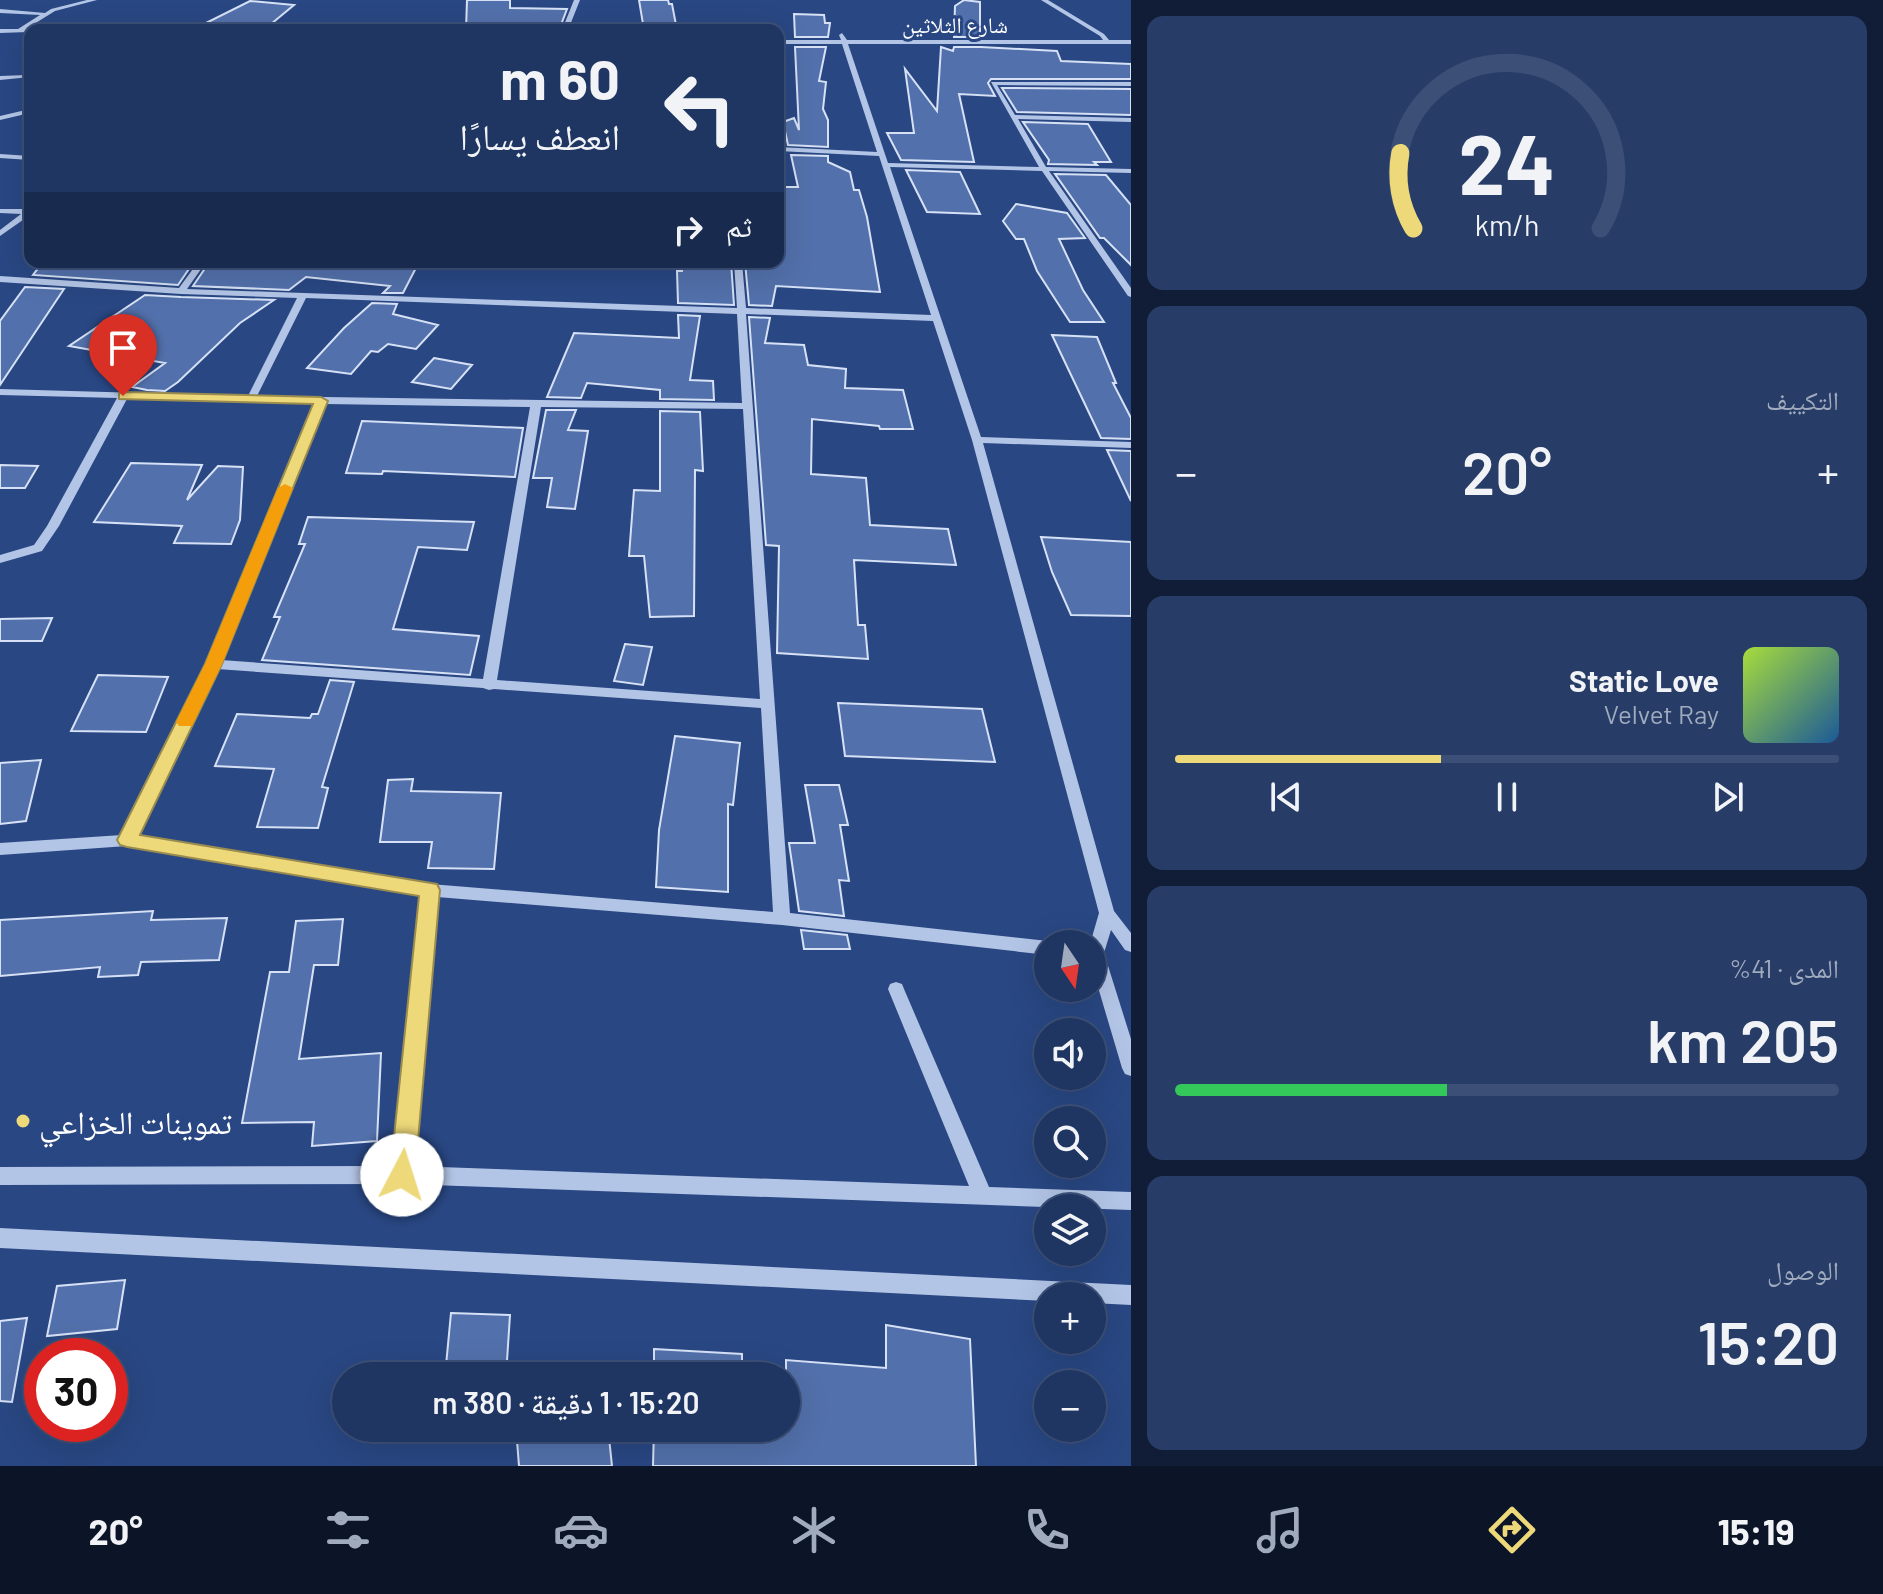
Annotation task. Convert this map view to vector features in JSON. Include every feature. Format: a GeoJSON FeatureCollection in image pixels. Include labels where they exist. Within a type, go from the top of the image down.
{"type":"FeatureCollection","features":[{"type":"Feature","properties":{"kind":"street"},"geometry":{"type":"LineString","coordinates":[[30,24],[73,2],[94,0]]}},
{"type":"Feature","properties":{"kind":"street"},"geometry":{"type":"LineString","coordinates":[[567,24],[577,0]]}},
{"type":"Feature","properties":{"kind":"street"},"geometry":{"type":"LineString","coordinates":[[1044,0],[1102,35],[1107,42]]}},
{"type":"Feature","properties":{"kind":"street"},"geometry":{"type":"LineString","coordinates":[[0,11],[45,14]]}},
{"type":"Feature","properties":{"kind":"street"},"geometry":{"type":"LineString","coordinates":[[19,31],[24,28]]}},
{"type":"Feature","properties":{"kind":"street"},"geometry":{"type":"LineString","coordinates":[[0,31],[24,31]]}},
{"type":"Feature","properties":{"kind":"street","name":"شارع الثلاثين"},"geometry":{"type":"LineString","coordinates":[[784,34],[1131,42]]}},
{"type":"Feature","properties":{"kind":"street","name":"شارع الثلاثين"},"geometry":{"type":"LineString","coordinates":[[784,42],[843,38],[1131,35]]}},
{"type":"Feature","properties":{"kind":"street"},"geometry":{"type":"LineString","coordinates":[[843,38],[977,440],[1107,913],[1131,945]]}},
{"type":"Feature","properties":{"kind":"street"},"geometry":{"type":"LineString","coordinates":[[0,39],[24,39]]}},
{"type":"Feature","properties":{"kind":"street"},"geometry":{"type":"LineString","coordinates":[[0,78],[24,77]]}},
{"type":"Feature","properties":{"kind":"street"},"geometry":{"type":"LineString","coordinates":[[1131,84],[993,83],[1044,169],[1131,294]]}},
{"type":"Feature","properties":{"kind":"street"},"geometry":{"type":"LineString","coordinates":[[0,118],[24,112]]}},
{"type":"Feature","properties":{"kind":"street"},"geometry":{"type":"LineString","coordinates":[[1014,117],[1131,120]]}},
{"type":"Feature","properties":{"kind":"street"},"geometry":{"type":"LineString","coordinates":[[784,150],[1044,169],[1131,171]]}},
{"type":"Feature","properties":{"kind":"street"},"geometry":{"type":"LineString","coordinates":[[0,156],[24,158]]}},
{"type":"Feature","properties":{"kind":"street"},"geometry":{"type":"LineString","coordinates":[[0,211],[24,212]]}},
{"type":"Feature","properties":{"kind":"street"},"geometry":{"type":"LineString","coordinates":[[0,234],[24,216]]}},
{"type":"Feature","properties":{"kind":"street"},"geometry":{"type":"LineString","coordinates":[[181,291],[198,268]]}},
{"type":"Feature","properties":{"kind":"street"},"geometry":{"type":"LineString","coordinates":[[738,268],[782,919]]}},
{"type":"Feature","properties":{"kind":"street"},"geometry":{"type":"LineString","coordinates":[[0,279],[181,291],[936,318]]}},
{"type":"Feature","properties":{"kind":"street"},"geometry":{"type":"LineString","coordinates":[[251,399],[303,295]]}},
{"type":"Feature","properties":{"kind":"street"},"geometry":{"type":"LineString","coordinates":[[0,392],[321,401],[748,406]]}},
{"type":"Feature","properties":{"kind":"street"},"geometry":{"type":"LineString","coordinates":[[0,559],[38,548],[123,396]]}},
{"type":"Feature","properties":{"kind":"street"},"geometry":{"type":"LineString","coordinates":[[127,840],[213,664],[321,401]]}},
{"type":"Feature","properties":{"kind":"street"},"geometry":{"type":"LineString","coordinates":[[489,686],[536,404]]}},
{"type":"Feature","properties":{"kind":"street"},"geometry":{"type":"LineString","coordinates":[[977,440],[1131,445]]}},
{"type":"Feature","properties":{"kind":"street"},"geometry":{"type":"LineString","coordinates":[[213,664],[768,704]]}},
{"type":"Feature","properties":{"kind":"street"},"geometry":{"type":"LineString","coordinates":[[0,849],[127,840],[430,890],[782,919],[1034,946]]}},
{"type":"Feature","properties":{"kind":"street"},"geometry":{"type":"LineString","coordinates":[[402,1175],[430,890]]}},
{"type":"Feature","properties":{"kind":"street"},"geometry":{"type":"LineString","coordinates":[[1101,930],[1107,913]]}},
{"type":"Feature","properties":{"kind":"street"},"geometry":{"type":"LineString","coordinates":[[896,989],[983,1196]]}},
{"type":"Feature","properties":{"kind":"street"},"geometry":{"type":"LineString","coordinates":[[1106,990],[1131,1068]]}},
{"type":"Feature","properties":{"kind":"street"},"geometry":{"type":"LineString","coordinates":[[0,1176],[402,1175],[1131,1201]]}},
{"type":"Feature","properties":{"kind":"street"},"geometry":{"type":"LineString","coordinates":[[0,1238],[1131,1295]]}},
{"type":"Feature","properties":{"kind":"building"},"geometry":{"type":"Polygon","coordinates":[[[467,0],[510,0],[510,8],[567,9],[561,24],[466,24],[467,0]]]}},
{"type":"Feature","properties":{"kind":"building"},"geometry":{"type":"Polygon","coordinates":[[[639,0],[668,0],[672,4],[676,24],[643,24],[639,0]]]}},
{"type":"Feature","properties":{"kind":"building"},"geometry":{"type":"Polygon","coordinates":[[[964,0],[980,2],[980,37],[954,37],[955,6],[964,0]]]}},
{"type":"Feature","properties":{"kind":"building"},"geometry":{"type":"Polygon","coordinates":[[[250,1],[294,5],[271,24],[204,24],[250,1]]]}},
{"type":"Feature","properties":{"kind":"building"},"geometry":{"type":"Polygon","coordinates":[[[794,14],[824,15],[825,23],[830,23],[828,37],[795,37],[794,14]]]}},
{"type":"Feature","properties":{"kind":"building"},"geometry":{"type":"Polygon","coordinates":[[[795,47],[826,47],[819,81],[826,82],[823,109],[828,120],[828,147],[788,145],[784,122],[794,118],[799,130],[795,47]]]}},
{"type":"Feature","properties":{"kind":"building"},"geometry":{"type":"Polygon","coordinates":[[[941,47],[953,51],[954,47],[981,47],[1057,51],[1061,61],[1131,64],[1131,79],[991,79],[988,83],[995,96],[959,94],[974,162],[901,160],[887,133],[914,133],[905,69],[937,111],[941,47]]]}},
{"type":"Feature","properties":{"kind":"building"},"geometry":{"type":"Polygon","coordinates":[[[1002,88],[1131,89],[1131,115],[1017,112],[1002,88]]]}},
{"type":"Feature","properties":{"kind":"building"},"geometry":{"type":"Polygon","coordinates":[[[1023,122],[1088,124],[1111,162],[1094,162],[1097,165],[1048,164],[1049,160],[1023,122]]]}},
{"type":"Feature","properties":{"kind":"building"},"geometry":{"type":"Polygon","coordinates":[[[791,155],[828,156],[828,162],[850,172],[854,190],[859,190],[867,217],[880,292],[776,286],[772,306],[749,305],[746,268],[784,268],[784,187],[798,187],[791,155]]]}},
{"type":"Feature","properties":{"kind":"building"},"geometry":{"type":"Polygon","coordinates":[[[906,170],[960,172],[980,214],[927,212],[906,170]]]}},
{"type":"Feature","properties":{"kind":"building"},"geometry":{"type":"Polygon","coordinates":[[[1055,174],[1106,175],[1131,205],[1131,265],[1104,238],[1100,238],[1055,174]]]}},
{"type":"Feature","properties":{"kind":"building"},"geometry":{"type":"Polygon","coordinates":[[[1016,204],[1067,213],[1085,238],[1059,239],[1083,290],[1104,322],[1070,322],[1037,271],[1024,239],[1016,239],[1003,221],[1016,204]]]}},
{"type":"Feature","properties":{"kind":"building"},"geometry":{"type":"Polygon","coordinates":[[[38,268],[190,268],[178,285],[33,275],[38,268]]]}},
{"type":"Feature","properties":{"kind":"building"},"geometry":{"type":"Polygon","coordinates":[[[205,268],[416,268],[403,293],[383,293],[390,286],[306,277],[289,290],[193,286],[205,268]]]}},
{"type":"Feature","properties":{"kind":"building"},"geometry":{"type":"Polygon","coordinates":[[[682,268],[731,268],[734,305],[678,303],[677,271],[682,271],[682,268]]]}},
{"type":"Feature","properties":{"kind":"building"},"geometry":{"type":"Polygon","coordinates":[[[25,287],[64,289],[0,385],[0,321],[25,287]]]}},
{"type":"Feature","properties":{"kind":"building"},"geometry":{"type":"Polygon","coordinates":[[[145,295],[274,300],[240,323],[165,391],[132,387],[165,363],[69,346],[145,295]]]}},
{"type":"Feature","properties":{"kind":"building"},"geometry":{"type":"Polygon","coordinates":[[[372,303],[397,304],[393,314],[438,325],[416,349],[388,344],[378,352],[371,351],[351,374],[307,368],[344,328],[372,303]]]}},
{"type":"Feature","properties":{"kind":"building"},"geometry":{"type":"Polygon","coordinates":[[[678,315],[700,316],[690,380],[713,381],[714,400],[660,399],[660,390],[587,383],[581,398],[547,397],[574,333],[679,338],[678,315]]]}},
{"type":"Feature","properties":{"kind":"building"},"geometry":{"type":"Polygon","coordinates":[[[749,317],[770,318],[765,343],[804,345],[808,365],[846,369],[845,388],[903,390],[913,429],[880,429],[879,426],[812,419],[811,474],[866,478],[870,525],[948,529],[956,565],[854,560],[858,625],[865,625],[868,659],[777,653],[779,546],[766,545],[749,317]]]}},
{"type":"Feature","properties":{"kind":"building"},"geometry":{"type":"Polygon","coordinates":[[[1052,335],[1097,337],[1116,383],[1113,383],[1131,418],[1131,439],[1101,438],[1052,335]]]}},
{"type":"Feature","properties":{"kind":"building"},"geometry":{"type":"Polygon","coordinates":[[[434,358],[472,365],[451,389],[412,382],[434,358]]]}},
{"type":"Feature","properties":{"kind":"building"},"geometry":{"type":"Polygon","coordinates":[[[546,410],[576,410],[568,430],[588,431],[575,509],[547,507],[552,478],[533,478],[546,410]]]}},
{"type":"Feature","properties":{"kind":"building"},"geometry":{"type":"Polygon","coordinates":[[[660,411],[700,412],[703,471],[695,470],[694,616],[650,617],[644,556],[629,556],[634,490],[660,491],[660,411]]]}},
{"type":"Feature","properties":{"kind":"building"},"geometry":{"type":"Polygon","coordinates":[[[362,421],[523,428],[515,477],[383,471],[382,474],[346,473],[362,421]]]}},
{"type":"Feature","properties":{"kind":"building"},"geometry":{"type":"Polygon","coordinates":[[[1107,450],[1131,451],[1131,501],[1107,450]]]}},
{"type":"Feature","properties":{"kind":"building"},"geometry":{"type":"Polygon","coordinates":[[[131,463],[202,465],[187,500],[218,466],[243,467],[240,520],[231,544],[174,543],[182,526],[94,522],[131,463]]]}},
{"type":"Feature","properties":{"kind":"building"},"geometry":{"type":"Polygon","coordinates":[[[0,465],[38,466],[25,488],[0,488],[0,465]]]}},
{"type":"Feature","properties":{"kind":"building"},"geometry":{"type":"Polygon","coordinates":[[[308,517],[474,522],[467,550],[418,547],[393,629],[479,636],[470,675],[262,660],[280,617],[274,617],[305,544],[299,544],[308,517]]]}},
{"type":"Feature","properties":{"kind":"building"},"geometry":{"type":"Polygon","coordinates":[[[1041,537],[1131,542],[1131,616],[1071,615],[1041,537]]]}},
{"type":"Feature","properties":{"kind":"building"},"geometry":{"type":"Polygon","coordinates":[[[52,618],[42,641],[0,641],[0,619],[52,618]]]}},
{"type":"Feature","properties":{"kind":"building"},"geometry":{"type":"Polygon","coordinates":[[[625,644],[652,647],[643,685],[614,681],[625,644]]]}},
{"type":"Feature","properties":{"kind":"building"},"geometry":{"type":"Polygon","coordinates":[[[98,675],[168,677],[146,732],[71,731],[98,675]]]}},
{"type":"Feature","properties":{"kind":"building"},"geometry":{"type":"Polygon","coordinates":[[[330,680],[354,682],[322,787],[328,788],[318,828],[257,827],[274,769],[215,766],[237,714],[310,718],[312,714],[318,714],[330,680]]]}},
{"type":"Feature","properties":{"kind":"building"},"geometry":{"type":"Polygon","coordinates":[[[838,703],[982,709],[995,762],[845,756],[838,703]]]}},
{"type":"Feature","properties":{"kind":"building"},"geometry":{"type":"Polygon","coordinates":[[[675,736],[740,743],[733,805],[728,804],[728,892],[656,887],[659,830],[675,736]]]}},
{"type":"Feature","properties":{"kind":"building"},"geometry":{"type":"Polygon","coordinates":[[[41,760],[26,821],[0,824],[0,763],[41,760]]]}},
{"type":"Feature","properties":{"kind":"building"},"geometry":{"type":"Polygon","coordinates":[[[413,779],[411,791],[501,793],[494,869],[428,868],[432,842],[380,842],[388,780],[413,779]]]}},
{"type":"Feature","properties":{"kind":"building"},"geometry":{"type":"Polygon","coordinates":[[[805,785],[839,785],[848,825],[840,825],[849,881],[839,880],[844,916],[799,911],[789,843],[815,843],[805,785]]]}},
{"type":"Feature","properties":{"kind":"building"},"geometry":{"type":"Polygon","coordinates":[[[153,911],[151,920],[227,918],[219,960],[141,962],[138,975],[98,977],[100,967],[0,976],[0,920],[153,911]]]}},
{"type":"Feature","properties":{"kind":"building"},"geometry":{"type":"Polygon","coordinates":[[[343,919],[338,965],[314,965],[299,1059],[381,1053],[377,1141],[312,1146],[314,1122],[242,1123],[270,972],[289,972],[296,921],[343,919]]]}},
{"type":"Feature","properties":{"kind":"building"},"geometry":{"type":"Polygon","coordinates":[[[801,930],[847,935],[850,949],[804,949],[801,930]]]}},
{"type":"Feature","properties":{"kind":"building"},"geometry":{"type":"Polygon","coordinates":[[[125,1280],[117,1329],[47,1336],[57,1286],[125,1280]]]}},
{"type":"Feature","properties":{"kind":"building"},"geometry":{"type":"Polygon","coordinates":[[[451,1313],[510,1315],[507,1362],[446,1362],[451,1313]]]}},
{"type":"Feature","properties":{"kind":"building"},"geometry":{"type":"Polygon","coordinates":[[[27,1318],[12,1402],[0,1401],[0,1321],[27,1318]]]}},
{"type":"Feature","properties":{"kind":"building"},"geometry":{"type":"Polygon","coordinates":[[[886,1325],[970,1339],[976,1466],[653,1466],[654,1442],[800,1442],[800,1362],[786,1360],[886,1368],[886,1325]]]}},
{"type":"Feature","properties":{"kind":"building"},"geometry":{"type":"Polygon","coordinates":[[[654,1349],[742,1354],[742,1362],[654,1362],[654,1349]]]}},
{"type":"Feature","properties":{"kind":"building"},"geometry":{"type":"Polygon","coordinates":[[[517,1442],[609,1442],[612,1466],[519,1466],[517,1442]]]}},
{"type":"Feature","properties":{"kind":"slow traffic"},"geometry":{"type":"LineString","coordinates":[[185,722],[213,664],[285,488]]}},
{"type":"Feature","properties":{"kind":"place","name":"تموينات الخزاعي"},"geometry":{"type":"Point","coordinates":[23,1121]}},
{"type":"Feature","properties":{"kind":"route"},"geometry":{"type":"LineString","coordinates":[[123,396],[321,401],[213,664],[127,840],[430,890],[402,1175]]}}]}
